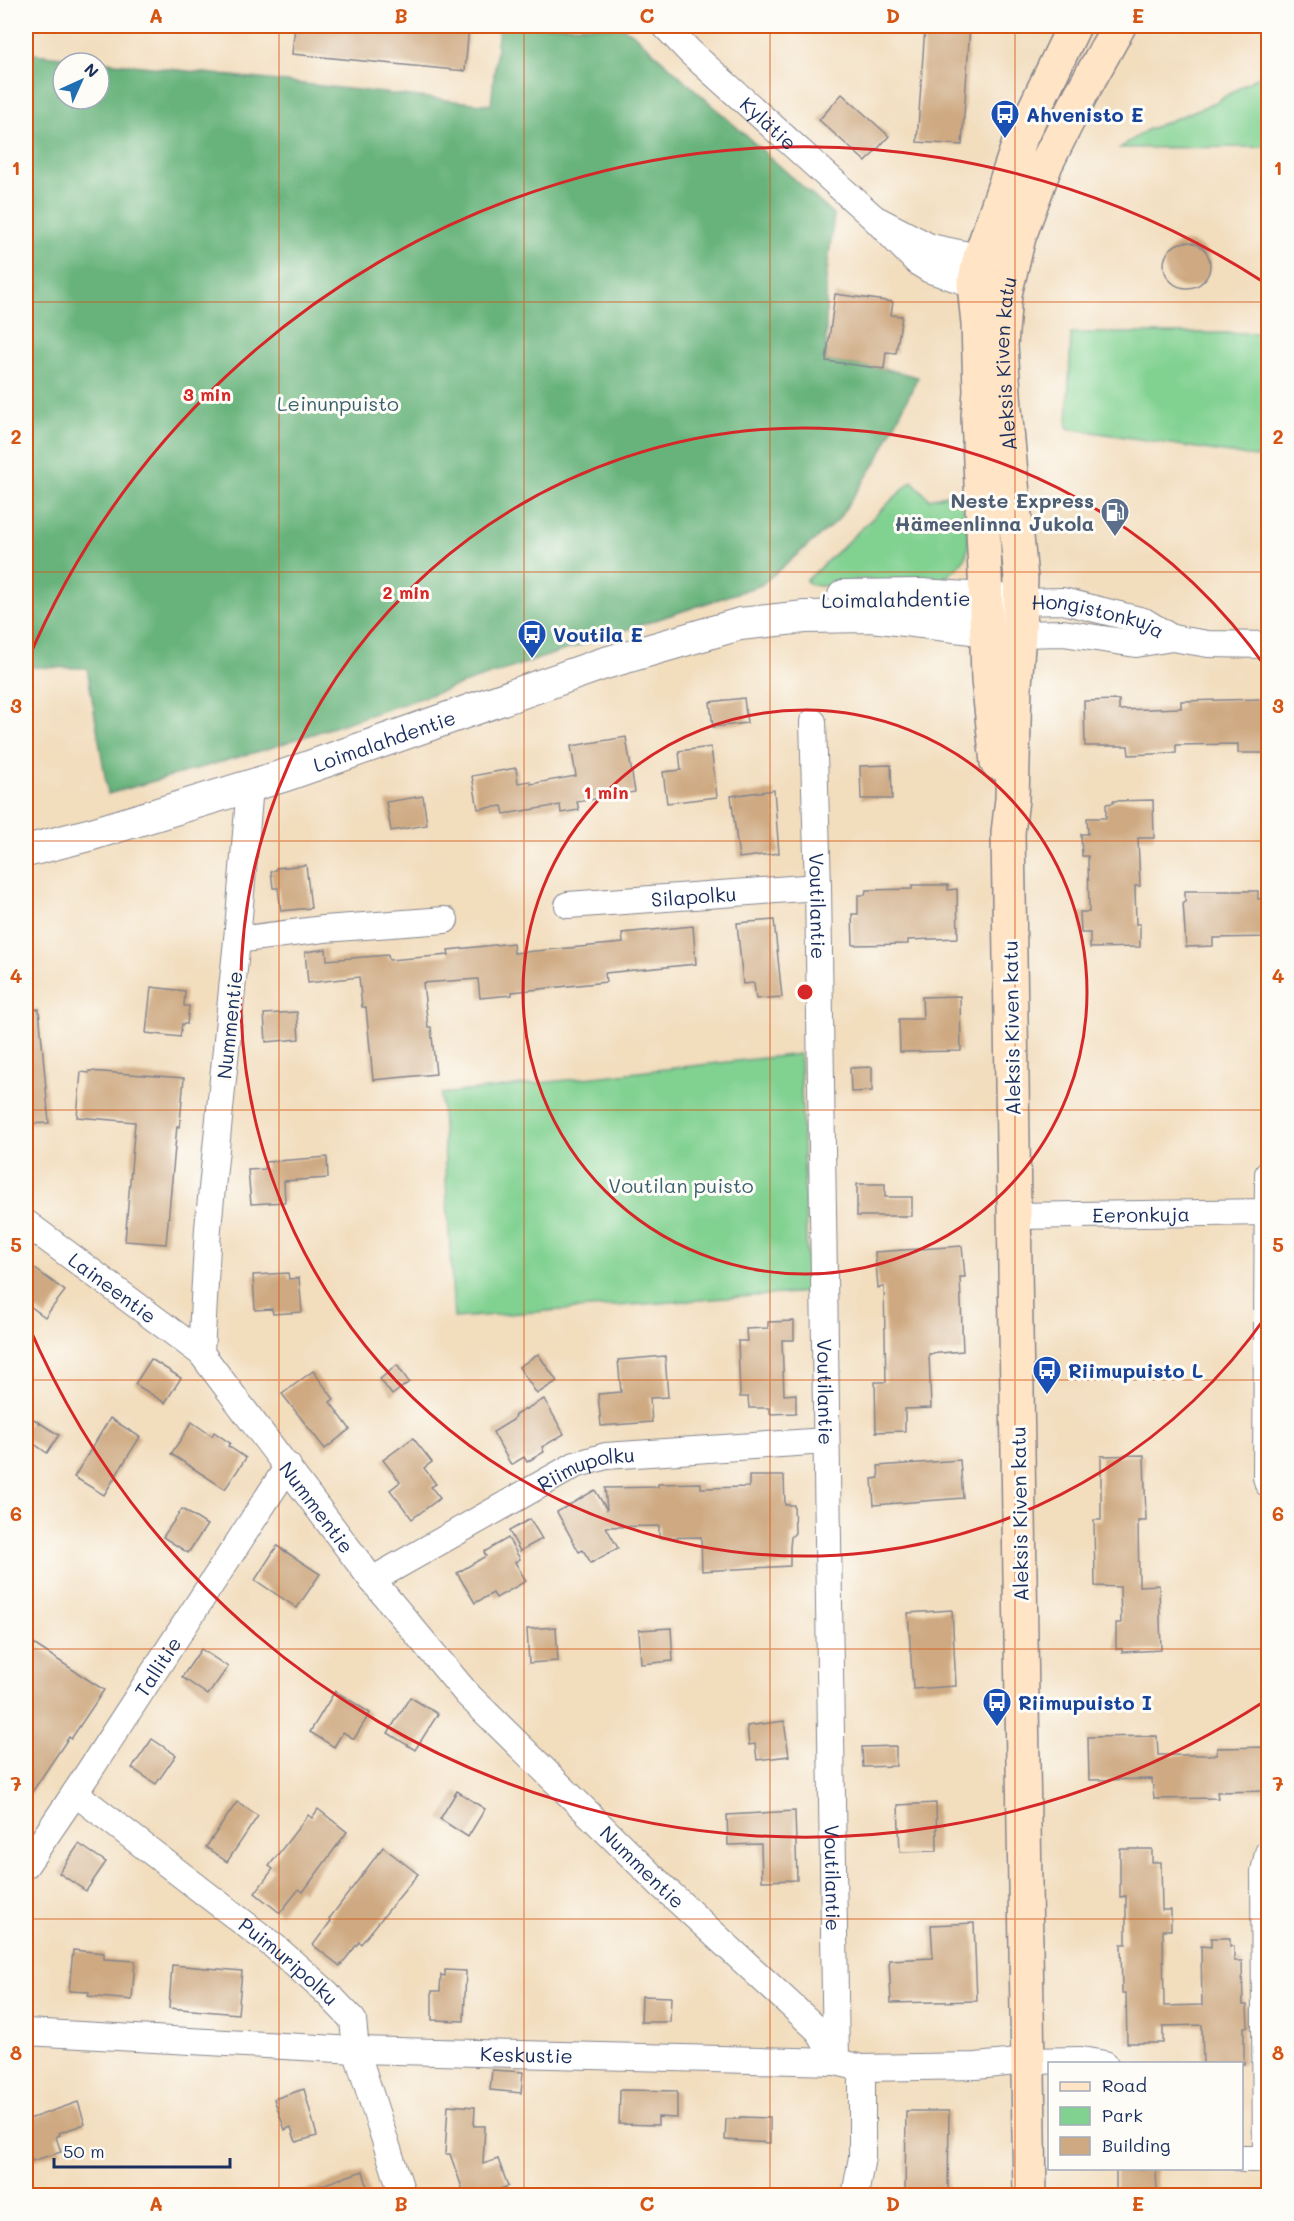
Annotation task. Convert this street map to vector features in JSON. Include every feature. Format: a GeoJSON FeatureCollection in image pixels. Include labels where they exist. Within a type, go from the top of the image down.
{"type":"FeatureCollection","features":[{"type":"Feature","properties":{"kind":"main road","name":"Aleksis Kiven katu"},"geometry":{"type":"LineString","coordinates":[[1030,2196],[1008,832],[991,720],[978,417],[980,391],[978,323],[993,275],[1021,137],[1074,26]]}},
{"type":"Feature","properties":{"kind":"main road","name":"Aleksis Kiven katu"},"geometry":{"type":"LineString","coordinates":[[1008,832],[1012,799],[1021,579],[993,275],[1019,237],[1046,164],[1119,26]]}},
{"type":"Feature","properties":{"kind":"street","name":"Kylätie"},"geometry":{"type":"LineString","coordinates":[[665,26],[713,73],[874,218],[930,247],[993,275]]}},
{"type":"Feature","properties":{"kind":"street","name":"Loimalahdentie"},"geometry":{"type":"LineString","coordinates":[[26,851],[92,834],[250,786],[602,664],[740,624],[786,605],[832,596],[911,595],[1020,602]]}},
{"type":"Feature","properties":{"kind":"street","name":"Hongistonkuja"},"geometry":{"type":"LineString","coordinates":[[1020,602],[1062,601],[1144,621],[1173,638]]}},
{"type":"Feature","properties":{"kind":"street","name":"Loimalahdentie"},"geometry":{"type":"LineString","coordinates":[[740,624],[838,615],[898,618],[1019,634]]}},
{"type":"Feature","properties":{"kind":"street","name":"Hongistonkuja"},"geometry":{"type":"LineString","coordinates":[[1019,634],[1063,633],[1136,644],[1173,638],[1208,644],[1269,645]]}},
{"type":"Feature","properties":{"kind":"street","name":"Voutilantie"},"geometry":{"type":"LineString","coordinates":[[813,722],[830,1562],[836,2062]]}},
{"type":"Feature","properties":{"kind":"street","name":"Nummentie"},"geometry":{"type":"LineString","coordinates":[[250,786],[208,1228],[201,1353],[372,1580],[467,1694],[654,1878],[818,2030],[836,2062]]}},
{"type":"Feature","properties":{"kind":"street","name":"Silapolku"},"geometry":{"type":"LineString","coordinates":[[568,905],[818,887]]}},
{"type":"Feature","properties":{"kind":"street"},"geometry":{"type":"LineString","coordinates":[[237,940],[324,929],[445,920]]}},
{"type":"Feature","properties":{"kind":"street"},"geometry":{"type":"LineString","coordinates":[[1269,1174],[1266,1477],[1269,1484]]}},
{"type":"Feature","properties":{"kind":"street","name":"Eeronkuja"},"geometry":{"type":"LineString","coordinates":[[1015,1216],[1268,1212]]}},
{"type":"Feature","properties":{"kind":"street","name":"Laineentie"},"geometry":{"type":"LineString","coordinates":[[26,1222],[201,1353]]}},
{"type":"Feature","properties":{"kind":"street","name":"Riimupolku"},"geometry":{"type":"LineString","coordinates":[[372,1580],[575,1465],[606,1456],[826,1441]]}},
{"type":"Feature","properties":{"kind":"street","name":"Tallitie"},"geometry":{"type":"LineString","coordinates":[[26,1865],[288,1466]]}},
{"type":"Feature","properties":{"kind":"street","name":"Puimuripolku"},"geometry":{"type":"LineString","coordinates":[[75,1793],[275,1947],[326,1992],[353,2020],[356,2050],[403,2196]]}},
{"type":"Feature","properties":{"kind":"street"},"geometry":{"type":"LineString","coordinates":[[1259,2159],[1264,1872],[1269,1853]]}},
{"type":"Feature","properties":{"kind":"street","name":"Keskustie"},"geometry":{"type":"LineString","coordinates":[[26,2032],[356,2050],[836,2062],[862,2068],[976,2066],[1028,2061],[1081,2060],[1093,2062]]}},
{"type":"Feature","properties":{"kind":"street"},"geometry":{"type":"LineString","coordinates":[[855,2196],[862,2157],[862,2068]]}},
{"type":"Feature","properties":{"kind":"green space","name":"Leinunpuisto"},"geometry":{"type":"Polygon","coordinates":[[[499,26],[618,26],[631,32],[834,215],[826,280],[826,361],[885,369],[918,377],[877,461],[837,521],[761,585],[267,749],[108,794],[87,668],[26,667],[26,53],[51,56],[51,111],[111,111],[111,63],[491,105],[499,26]]]}},
{"type":"Feature","properties":{"kind":"green space"},"geometry":{"type":"Polygon","coordinates":[[[1268,74],[1268,147],[1120,148],[1147,130],[1214,103],[1259,76],[1268,74]]]}},
{"type":"Feature","properties":{"kind":"green space"},"geometry":{"type":"Polygon","coordinates":[[[1071,333],[1268,333],[1268,459],[1067,428],[1071,333]]]}},
{"type":"Feature","properties":{"kind":"green space"},"geometry":{"type":"Polygon","coordinates":[[[912,481],[929,499],[960,492],[967,528],[968,548],[964,560],[955,570],[939,580],[921,585],[821,586],[812,585],[806,581],[912,481]]]}},
{"type":"Feature","properties":{"kind":"green space","name":"Voutilan puisto"},"geometry":{"type":"Polygon","coordinates":[[[800,1054],[808,1292],[454,1318],[441,1094],[800,1054]]]}},
{"type":"Feature","properties":{"kind":"building"},"geometry":{"type":"Polygon","coordinates":[[[295,26],[469,26],[465,71],[292,54],[295,26]]]}},
{"type":"Feature","properties":{"kind":"building"},"geometry":{"type":"Polygon","coordinates":[[[925,26],[970,26],[962,145],[917,142],[925,26]]]}},
{"type":"Feature","properties":{"kind":"building"},"geometry":{"type":"Polygon","coordinates":[[[842,94],[889,136],[866,162],[819,120],[842,94]]]}},
{"type":"Feature","properties":{"kind":"building"},"geometry":{"type":"Polygon","coordinates":[[[1187,242],[1203,249],[1210,265],[1203,281],[1187,288],[1171,281],[1164,265],[1171,249],[1187,242]]]}},
{"type":"Feature","properties":{"kind":"building"},"geometry":{"type":"Polygon","coordinates":[[[835,294],[893,302],[891,315],[902,316],[896,353],[886,352],[884,369],[826,361],[835,294]]]}},
{"type":"Feature","properties":{"kind":"building"},"geometry":{"type":"Polygon","coordinates":[[[744,698],[747,723],[713,727],[710,702],[744,698]]]}},
{"type":"Feature","properties":{"kind":"building"},"geometry":{"type":"Polygon","coordinates":[[[1263,699],[1264,753],[1238,753],[1238,744],[1176,745],[1176,753],[1129,755],[1128,746],[1085,746],[1084,701],[1119,700],[1119,710],[1181,708],[1181,701],[1263,699]]]}},
{"type":"Feature","properties":{"kind":"building"},"geometry":{"type":"Polygon","coordinates":[[[626,737],[635,792],[577,802],[579,810],[561,813],[560,805],[504,814],[502,806],[478,809],[472,776],[516,768],[518,783],[530,781],[531,784],[576,776],[571,746],[626,737]]]}},
{"type":"Feature","properties":{"kind":"building"},"geometry":{"type":"Polygon","coordinates":[[[711,747],[717,797],[667,803],[663,772],[681,770],[679,751],[711,747]]]}},
{"type":"Feature","properties":{"kind":"building"},"geometry":{"type":"Polygon","coordinates":[[[891,765],[892,799],[861,799],[860,766],[891,765]]]}},
{"type":"Feature","properties":{"kind":"building"},"geometry":{"type":"Polygon","coordinates":[[[774,790],[779,853],[739,858],[731,796],[774,790]]]}},
{"type":"Feature","properties":{"kind":"building"},"geometry":{"type":"Polygon","coordinates":[[[423,796],[427,825],[391,831],[386,802],[423,796]]]}},
{"type":"Feature","properties":{"kind":"building"},"geometry":{"type":"Polygon","coordinates":[[[1153,800],[1154,838],[1138,838],[1140,886],[1135,886],[1136,924],[1140,924],[1140,947],[1090,948],[1090,933],[1081,933],[1080,912],[1089,912],[1088,856],[1082,856],[1081,834],[1088,834],[1087,818],[1106,818],[1106,804],[1113,803],[1113,801],[1153,800]]]}},
{"type":"Feature","properties":{"kind":"building"},"geometry":{"type":"Polygon","coordinates":[[[306,865],[311,908],[281,911],[278,888],[273,888],[271,871],[276,868],[306,865]]]}},
{"type":"Feature","properties":{"kind":"building"},"geometry":{"type":"Polygon","coordinates":[[[912,885],[948,885],[948,890],[957,889],[958,938],[908,940],[908,944],[853,945],[852,914],[858,914],[858,895],[865,895],[866,890],[912,889],[912,885]]]}},
{"type":"Feature","properties":{"kind":"building"},"geometry":{"type":"Polygon","coordinates":[[[1185,891],[1258,891],[1258,899],[1269,898],[1269,937],[1213,938],[1213,946],[1186,947],[1183,902],[1185,902],[1185,891]]]}},
{"type":"Feature","properties":{"kind":"building"},"geometry":{"type":"Polygon","coordinates":[[[774,920],[782,997],[756,999],[754,983],[743,984],[737,923],[774,920]]]}},
{"type":"Feature","properties":{"kind":"building"},"geometry":{"type":"Polygon","coordinates":[[[693,926],[696,964],[605,973],[606,982],[512,992],[512,995],[480,998],[478,979],[423,983],[436,1074],[373,1080],[366,1007],[362,1007],[359,977],[308,983],[305,952],[326,949],[327,960],[388,955],[389,960],[449,955],[448,950],[513,943],[514,953],[623,943],[622,933],[693,926]]]}},
{"type":"Feature","properties":{"kind":"building"},"geometry":{"type":"Polygon","coordinates":[[[151,987],[185,991],[184,1006],[189,1006],[187,1024],[182,1024],[180,1037],[146,1033],[151,987]]]}},
{"type":"Feature","properties":{"kind":"building"},"geometry":{"type":"Polygon","coordinates":[[[960,996],[961,1051],[900,1052],[899,1019],[923,1019],[922,997],[960,996]]]}},
{"type":"Feature","properties":{"kind":"building"},"geometry":{"type":"Polygon","coordinates":[[[39,1009],[49,1123],[26,1124],[26,1010],[39,1009]]]}},
{"type":"Feature","properties":{"kind":"building"},"geometry":{"type":"Polygon","coordinates":[[[297,1012],[299,1039],[266,1042],[264,1014],[297,1012]]]}},
{"type":"Feature","properties":{"kind":"building"},"geometry":{"type":"Polygon","coordinates":[[[872,1067],[872,1091],[851,1092],[850,1068],[872,1067]]]}},
{"type":"Feature","properties":{"kind":"building"},"geometry":{"type":"Polygon","coordinates":[[[89,1071],[184,1078],[166,1244],[125,1241],[135,1122],[77,1117],[81,1072],[89,1073],[89,1071]]]}},
{"type":"Feature","properties":{"kind":"building"},"geometry":{"type":"Polygon","coordinates":[[[327,1157],[328,1178],[284,1181],[285,1202],[251,1204],[248,1170],[265,1169],[265,1162],[327,1157]]]}},
{"type":"Feature","properties":{"kind":"building"},"geometry":{"type":"Polygon","coordinates":[[[857,1184],[885,1184],[885,1197],[912,1197],[912,1216],[857,1216],[857,1184]]]}},
{"type":"Feature","properties":{"kind":"building"},"geometry":{"type":"Polygon","coordinates":[[[962,1246],[965,1277],[960,1277],[963,1351],[929,1354],[931,1408],[905,1409],[905,1431],[876,1432],[875,1382],[886,1382],[884,1287],[878,1288],[875,1252],[962,1246]]]}},
{"type":"Feature","properties":{"kind":"building"},"geometry":{"type":"Polygon","coordinates":[[[26,1262],[65,1291],[45,1317],[26,1303],[26,1262]]]}},
{"type":"Feature","properties":{"kind":"building"},"geometry":{"type":"Polygon","coordinates":[[[288,1273],[289,1279],[299,1278],[302,1312],[273,1314],[272,1309],[255,1310],[253,1275],[288,1273]]]}},
{"type":"Feature","properties":{"kind":"building"},"geometry":{"type":"Polygon","coordinates":[[[794,1321],[794,1340],[782,1340],[784,1395],[796,1394],[796,1413],[770,1414],[770,1408],[749,1408],[748,1397],[740,1397],[738,1341],[747,1341],[746,1329],[768,1328],[768,1322],[794,1321]]]}},
{"type":"Feature","properties":{"kind":"building"},"geometry":{"type":"Polygon","coordinates":[[[538,1354],[557,1381],[537,1394],[519,1367],[538,1354]]]}},
{"type":"Feature","properties":{"kind":"building"},"geometry":{"type":"Polygon","coordinates":[[[665,1356],[668,1397],[650,1398],[652,1422],[601,1426],[598,1394],[621,1392],[618,1360],[665,1356]]]}},
{"type":"Feature","properties":{"kind":"building"},"geometry":{"type":"Polygon","coordinates":[[[151,1359],[181,1378],[165,1403],[135,1384],[151,1359]]]}},
{"type":"Feature","properties":{"kind":"building"},"geometry":{"type":"Polygon","coordinates":[[[397,1365],[409,1382],[392,1395],[380,1379],[397,1365]]]}},
{"type":"Feature","properties":{"kind":"building"},"geometry":{"type":"Polygon","coordinates":[[[313,1371],[334,1399],[330,1402],[350,1429],[325,1449],[282,1394],[313,1371]]]}},
{"type":"Feature","properties":{"kind":"building"},"geometry":{"type":"Polygon","coordinates":[[[544,1399],[564,1434],[542,1447],[544,1452],[527,1462],[524,1457],[511,1465],[493,1432],[513,1420],[515,1415],[544,1399]]]}},
{"type":"Feature","properties":{"kind":"building"},"geometry":{"type":"Polygon","coordinates":[[[32,1418],[59,1435],[47,1453],[26,1438],[26,1428],[32,1418]]]}},
{"type":"Feature","properties":{"kind":"building"},"geometry":{"type":"Polygon","coordinates":[[[110,1418],[140,1437],[104,1495],[74,1477],[110,1418]]]}},
{"type":"Feature","properties":{"kind":"building"},"geometry":{"type":"Polygon","coordinates":[[[192,1422],[212,1436],[214,1432],[230,1443],[228,1446],[246,1458],[225,1489],[171,1454],[192,1422]]]}},
{"type":"Feature","properties":{"kind":"building"},"geometry":{"type":"Polygon","coordinates":[[[413,1438],[432,1462],[424,1468],[436,1484],[431,1487],[440,1498],[412,1519],[390,1490],[400,1482],[383,1460],[413,1438]]]}},
{"type":"Feature","properties":{"kind":"building"},"geometry":{"type":"Polygon","coordinates":[[[1144,1455],[1146,1521],[1138,1521],[1139,1586],[1159,1585],[1161,1650],[1122,1652],[1122,1649],[1116,1649],[1116,1623],[1121,1623],[1120,1587],[1095,1586],[1094,1520],[1101,1520],[1101,1456],[1144,1455]]]}},
{"type":"Feature","properties":{"kind":"building"},"geometry":{"type":"Polygon","coordinates":[[[960,1460],[963,1498],[874,1505],[872,1479],[879,1478],[878,1466],[960,1460]]]}},
{"type":"Feature","properties":{"kind":"building"},"geometry":{"type":"Polygon","coordinates":[[[749,1476],[784,1476],[785,1505],[794,1505],[795,1533],[791,1537],[790,1566],[702,1571],[701,1537],[659,1538],[659,1526],[606,1527],[618,1548],[591,1563],[583,1550],[579,1552],[557,1512],[595,1490],[607,1510],[605,1488],[701,1483],[701,1488],[749,1487],[749,1476]]]}},
{"type":"Feature","properties":{"kind":"building"},"geometry":{"type":"Polygon","coordinates":[[[182,1509],[207,1525],[188,1553],[163,1537],[182,1509]]]}},
{"type":"Feature","properties":{"kind":"building"},"geometry":{"type":"Polygon","coordinates":[[[530,1519],[542,1539],[520,1551],[509,1531],[530,1519]]]}},
{"type":"Feature","properties":{"kind":"building"},"geometry":{"type":"Polygon","coordinates":[[[508,1538],[520,1559],[515,1562],[526,1581],[496,1598],[493,1593],[475,1603],[457,1573],[486,1556],[484,1552],[508,1538]]]}},
{"type":"Feature","properties":{"kind":"building"},"geometry":{"type":"Polygon","coordinates":[[[277,1546],[320,1574],[297,1608],[255,1580],[277,1546]]]}},
{"type":"Feature","properties":{"kind":"building"},"geometry":{"type":"Polygon","coordinates":[[[952,1610],[956,1686],[913,1689],[908,1613],[952,1610]]]}},
{"type":"Feature","properties":{"kind":"building"},"geometry":{"type":"Polygon","coordinates":[[[556,1627],[558,1661],[529,1663],[527,1629],[556,1627]]]}},
{"type":"Feature","properties":{"kind":"building"},"geometry":{"type":"Polygon","coordinates":[[[671,1628],[673,1661],[641,1664],[639,1630],[671,1628]]]}},
{"type":"Feature","properties":{"kind":"building"},"geometry":{"type":"Polygon","coordinates":[[[26,1639],[104,1690],[26,1801],[26,1639]]]}},
{"type":"Feature","properties":{"kind":"building"},"geometry":{"type":"Polygon","coordinates":[[[201,1649],[228,1667],[208,1695],[182,1677],[201,1649]]]}},
{"type":"Feature","properties":{"kind":"building"},"geometry":{"type":"Polygon","coordinates":[[[335,1691],[370,1713],[354,1739],[343,1732],[334,1747],[310,1732],[335,1691]]]}},
{"type":"Feature","properties":{"kind":"building"},"geometry":{"type":"Polygon","coordinates":[[[410,1697],[438,1714],[415,1750],[388,1733],[410,1697]]]}},
{"type":"Feature","properties":{"kind":"building"},"geometry":{"type":"Polygon","coordinates":[[[784,1721],[789,1756],[757,1760],[755,1744],[749,1745],[747,1726],[784,1721]]]}},
{"type":"Feature","properties":{"kind":"building"},"geometry":{"type":"Polygon","coordinates":[[[1157,1736],[1158,1755],[1217,1755],[1217,1748],[1269,1747],[1269,1791],[1217,1792],[1218,1798],[1154,1799],[1152,1779],[1089,1780],[1088,1737],[1157,1736]]]}},
{"type":"Feature","properties":{"kind":"building"},"geometry":{"type":"Polygon","coordinates":[[[152,1739],[176,1755],[156,1784],[132,1768],[152,1739]]]}},
{"type":"Feature","properties":{"kind":"building"},"geometry":{"type":"Polygon","coordinates":[[[896,1746],[896,1766],[863,1767],[862,1747],[896,1746]]]}},
{"type":"Feature","properties":{"kind":"building"},"geometry":{"type":"Polygon","coordinates":[[[457,1791],[485,1809],[468,1837],[440,1819],[457,1791]]]}},
{"type":"Feature","properties":{"kind":"building"},"geometry":{"type":"Polygon","coordinates":[[[237,1802],[258,1816],[227,1862],[206,1847],[237,1802]]]}},
{"type":"Feature","properties":{"kind":"building"},"geometry":{"type":"Polygon","coordinates":[[[936,1803],[937,1851],[900,1852],[898,1805],[936,1803]]]}},
{"type":"Feature","properties":{"kind":"building"},"geometry":{"type":"Polygon","coordinates":[[[318,1809],[347,1832],[303,1892],[299,1889],[280,1913],[255,1893],[273,1869],[269,1866],[308,1815],[312,1818],[318,1809]]]}},
{"type":"Feature","properties":{"kind":"building"},"geometry":{"type":"Polygon","coordinates":[[[795,1811],[797,1880],[762,1881],[761,1844],[728,1845],[727,1815],[795,1811]]]}},
{"type":"Feature","properties":{"kind":"building"},"geometry":{"type":"Polygon","coordinates":[[[79,1844],[106,1862],[86,1891],[59,1873],[79,1844]]]}},
{"type":"Feature","properties":{"kind":"building"},"geometry":{"type":"Polygon","coordinates":[[[383,1847],[418,1874],[340,1966],[313,1945],[331,1921],[329,1919],[383,1847]]]}},
{"type":"Feature","properties":{"kind":"building"},"geometry":{"type":"Polygon","coordinates":[[[1120,1849],[1152,1849],[1152,1862],[1161,1862],[1162,1910],[1171,1910],[1171,1930],[1163,1930],[1164,2006],[1202,2005],[1201,1946],[1211,1947],[1211,1938],[1230,1938],[1230,1946],[1234,1946],[1234,1961],[1242,1961],[1243,2005],[1247,2005],[1248,2027],[1244,2027],[1244,2064],[1243,2062],[1203,2062],[1202,2025],[1163,2026],[1163,2043],[1127,2043],[1126,1993],[1122,1993],[1121,1944],[1126,1944],[1126,1896],[1120,1897],[1120,1849]]]}},
{"type":"Feature","properties":{"kind":"building"},"geometry":{"type":"Polygon","coordinates":[[[974,1923],[977,2001],[891,2003],[889,1960],[933,1958],[931,1925],[974,1923]]]}},
{"type":"Feature","properties":{"kind":"building"},"geometry":{"type":"Polygon","coordinates":[[[73,1950],[104,1953],[104,1959],[135,1961],[132,2000],[88,1996],[89,1992],[69,1991],[73,1950]]]}},
{"type":"Feature","properties":{"kind":"building"},"geometry":{"type":"Polygon","coordinates":[[[172,1965],[242,1971],[238,2014],[169,2008],[172,1965]]]}},
{"type":"Feature","properties":{"kind":"building"},"geometry":{"type":"Polygon","coordinates":[[[445,1970],[466,1971],[464,2021],[432,2020],[432,1991],[440,1991],[441,1975],[445,1976],[445,1970]]]}},
{"type":"Feature","properties":{"kind":"building"},"geometry":{"type":"Polygon","coordinates":[[[642,1996],[671,1997],[670,2022],[641,2022],[642,1996]]]}},
{"type":"Feature","properties":{"kind":"building"},"geometry":{"type":"Polygon","coordinates":[[[492,2070],[523,2072],[521,2093],[490,2090],[492,2070]]]}},
{"type":"Feature","properties":{"kind":"building"},"geometry":{"type":"Polygon","coordinates":[[[304,2089],[317,2136],[296,2142],[291,2127],[285,2130],[274,2099],[304,2089]]]}},
{"type":"Feature","properties":{"kind":"building"},"geometry":{"type":"Polygon","coordinates":[[[620,2090],[677,2091],[677,2118],[658,2117],[658,2125],[619,2124],[620,2090]]]}},
{"type":"Feature","properties":{"kind":"building"},"geometry":{"type":"Polygon","coordinates":[[[78,2102],[85,2124],[59,2133],[60,2135],[56,2137],[61,2152],[32,2161],[26,2141],[26,2120],[78,2102]]]}},
{"type":"Feature","properties":{"kind":"building"},"geometry":{"type":"Polygon","coordinates":[[[448,2105],[475,2107],[474,2126],[485,2126],[483,2164],[498,2159],[508,2186],[482,2196],[465,2196],[450,2154],[445,2154],[448,2105]]]}},
{"type":"Feature","properties":{"kind":"building"},"geometry":{"type":"Polygon","coordinates":[[[906,2111],[949,2111],[948,2196],[905,2196],[906,2111]]]}},
{"type":"Feature","properties":{"kind":"building"},"geometry":{"type":"Polygon","coordinates":[[[740,2117],[770,2118],[770,2143],[725,2140],[726,2119],[740,2119],[740,2117]]]}},
{"type":"Feature","properties":{"kind":"building"},"geometry":{"type":"Polygon","coordinates":[[[1116,2170],[1156,2170],[1157,2196],[1116,2196],[1116,2170]]]}},
{"type":"Feature","properties":{"kind":"building"},"geometry":{"type":"Polygon","coordinates":[[[363,2171],[370,2196],[301,2196],[301,2192],[363,2171]]]}},
{"type":"Feature","properties":{"kind":"place","name":"Ahvenisto E"},"geometry":{"type":"Point","coordinates":[1005,140]}},
{"type":"Feature","properties":{"kind":"place","name":"Neste Express Hämeenlinna Jukola"},"geometry":{"type":"Point","coordinates":[1115,538]}},
{"type":"Feature","properties":{"kind":"place","name":"Voutila E"},"geometry":{"type":"Point","coordinates":[532,660]}},
{"type":"Feature","properties":{"kind":"place","name":"Riimupuisto L"},"geometry":{"type":"Point","coordinates":[1047,1396]}},
{"type":"Feature","properties":{"kind":"place","name":"Riimupuisto I"},"geometry":{"type":"Point","coordinates":[997,1728]}}]}
